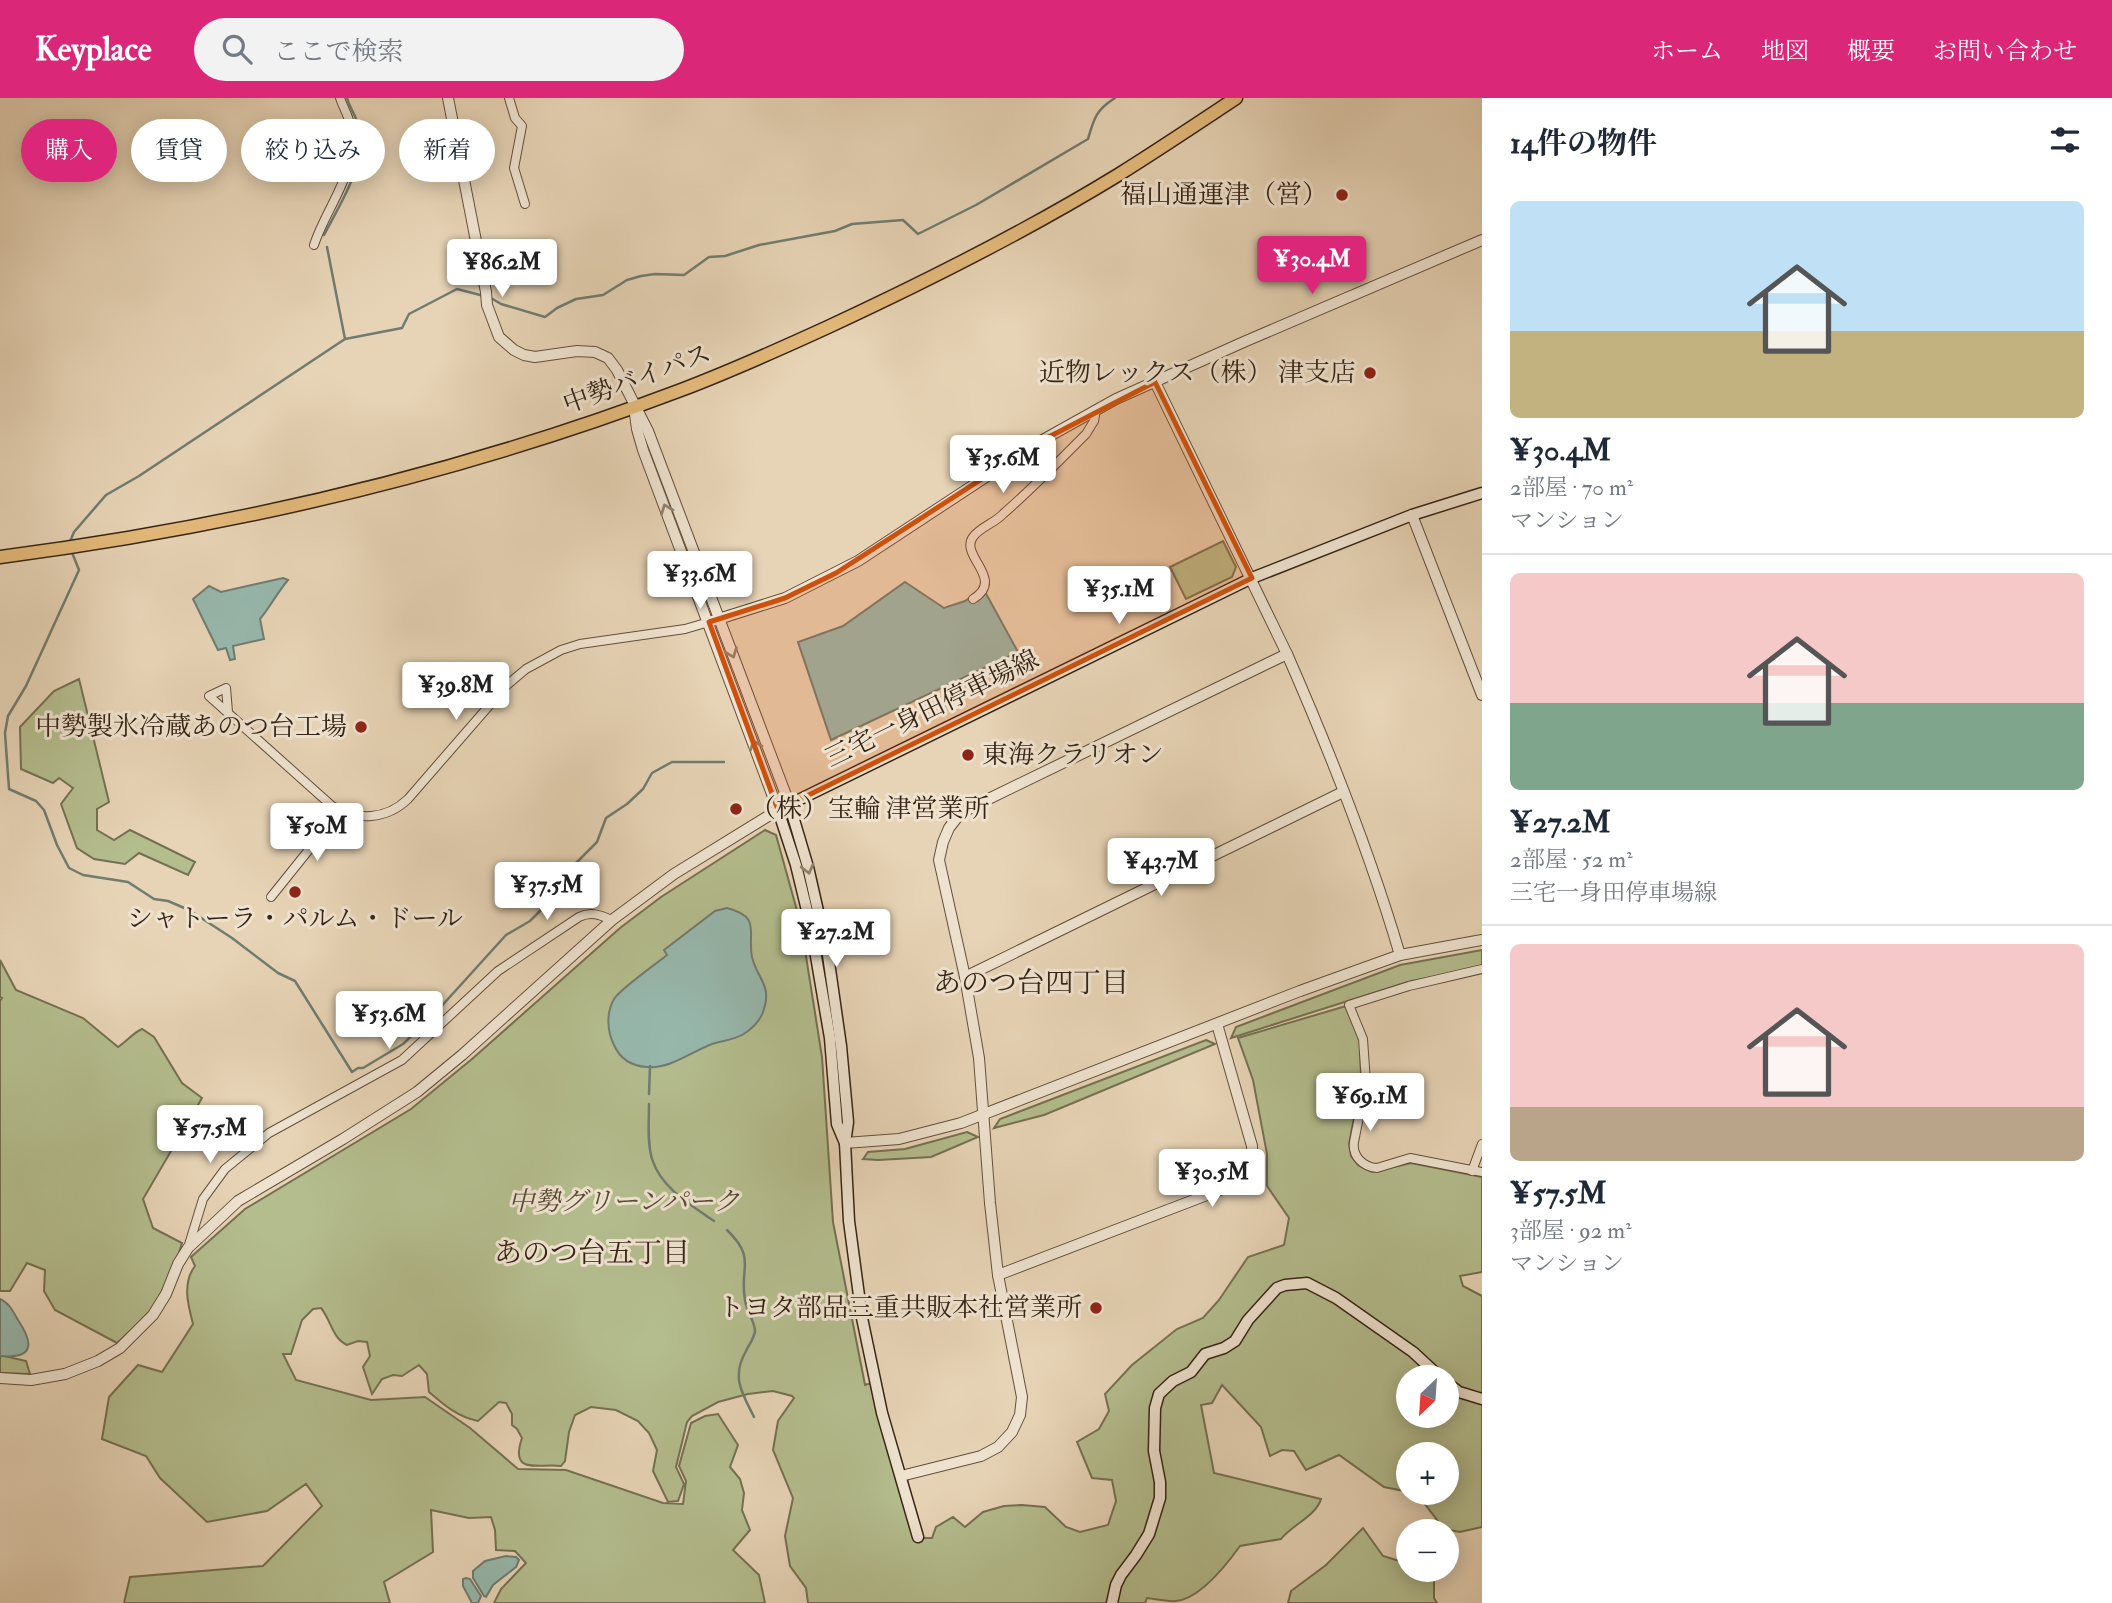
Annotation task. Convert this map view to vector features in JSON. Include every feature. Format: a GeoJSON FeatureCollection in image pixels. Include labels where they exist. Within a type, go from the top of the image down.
{"type":"FeatureCollection","features":[{"type":"Feature","properties":{"kind":"highway","name":"中勢バイパス"},"geometry":{"type":"LineString","coordinates":[[0,557],[215,523],[386,484],[523,444],[684,389],[785,347],[996,244],[1116,176],[1236,98]]}},
{"type":"Feature","properties":{"kind":"main road","name":"三宅一身田停車場線"},"geometry":{"type":"LineString","coordinates":[[778,810],[1252,578],[1412,514],[1482,493]]}},
{"type":"Feature","properties":{"kind":"main road"},"geometry":{"type":"LineString","coordinates":[[789,803],[808,867],[828,955],[841,1046],[848,1122],[845,1143],[850,1231],[862,1318],[882,1413],[918,1537]]}},
{"type":"Feature","properties":{"kind":"main road"},"geometry":{"type":"LineString","coordinates":[[778,810],[796,865],[811,927],[830,1038],[837,1124],[845,1143]]}},
{"type":"Feature","properties":{"kind":"main road"},"geometry":{"type":"LineString","coordinates":[[1112,1603],[1121,1575],[1149,1534],[1160,1498],[1160,1475],[1154,1451],[1158,1394],[1191,1371],[1205,1354],[1235,1341],[1248,1321],[1277,1288],[1285,1284],[1307,1283],[1336,1298],[1427,1365]]}},
{"type":"Feature","properties":{"kind":"main road"},"geometry":{"type":"LineString","coordinates":[[1460,1392],[1482,1399]]}},
{"type":"Feature","properties":{"kind":"street"},"geometry":{"type":"LineString","coordinates":[[313,245],[350,163],[350,124],[340,98]]}},
{"type":"Feature","properties":{"kind":"street"},"geometry":{"type":"LineString","coordinates":[[0,1378],[31,1380],[65,1374],[98,1361],[120,1348],[153,1315],[188,1248],[238,1201],[343,1139],[427,1084],[612,920],[674,874],[778,810],[648,432],[614,365],[602,354],[595,352],[578,351],[535,357],[524,355],[499,337],[487,305],[449,98]]}},
{"type":"Feature","properties":{"kind":"street"},"geometry":{"type":"LineString","coordinates":[[509,98],[515,118],[522,126],[514,168],[525,204]]}},
{"type":"Feature","properties":{"kind":"street"},"geometry":{"type":"LineString","coordinates":[[228,712],[326,802],[340,811],[357,816],[387,813],[401,805],[507,685],[526,669],[548,657],[580,644],[685,629],[785,598],[858,561],[1039,442],[1096,410],[1482,240]]}},
{"type":"Feature","properties":{"kind":"street"},"geometry":{"type":"LineString","coordinates":[[1155,382],[1287,654],[1382,896],[1400,956]]}},
{"type":"Feature","properties":{"kind":"street"},"geometry":{"type":"LineString","coordinates":[[973,599],[983,591],[985,580],[971,550],[972,537],[1002,516],[1086,434],[1094,421],[1096,410]]}},
{"type":"Feature","properties":{"kind":"street"},"geometry":{"type":"LineString","coordinates":[[1412,514],[1482,695]]}},
{"type":"Feature","properties":{"kind":"street"},"geometry":{"type":"LineString","coordinates":[[714,621],[789,803]]}},
{"type":"Feature","properties":{"kind":"street"},"geometry":{"type":"LineString","coordinates":[[901,1476],[987,1454],[1003,1443],[1016,1426],[1021,1409],[1022,1390],[998,1276],[979,1058],[965,976],[939,860],[945,836],[959,816],[984,801],[1287,654]]}},
{"type":"Feature","properties":{"kind":"street"},"geometry":{"type":"LineString","coordinates":[[965,976],[1343,792]]}},
{"type":"Feature","properties":{"kind":"street"},"geometry":{"type":"LineString","coordinates":[[271,897],[340,811]]}},
{"type":"Feature","properties":{"kind":"street"},"geometry":{"type":"LineString","coordinates":[[188,1248],[208,1190],[225,1169],[269,1133],[402,1060],[498,971],[579,917],[595,914],[612,920]]}},
{"type":"Feature","properties":{"kind":"street"},"geometry":{"type":"LineString","coordinates":[[845,1143],[920,1135],[984,1114],[1300,991],[1400,956],[1482,940]]}},
{"type":"Feature","properties":{"kind":"street"},"geometry":{"type":"LineString","coordinates":[[1482,970],[1409,986],[1349,1005],[1363,1039],[1366,1082],[1354,1142],[1356,1156],[1372,1168],[1410,1158],[1482,1172]]}},
{"type":"Feature","properties":{"kind":"street"},"geometry":{"type":"LineString","coordinates":[[998,1276],[1233,1185],[1245,1175],[1251,1162],[1252,1146],[1217,1024]]}},
{"type":"Feature","properties":{"kind":"street"},"geometry":{"type":"LineString","coordinates":[[1472,1171],[1482,1144]]}},
{"type":"Feature","properties":{"kind":"highlighted area"},"geometry":{"type":"Polygon","coordinates":[[[1155,382],[1252,578],[778,810],[709,622],[785,598],[836,573],[1039,442],[1155,382]]]}},
{"type":"Feature","properties":{"kind":"green space"},"geometry":{"type":"Polygon","coordinates":[[[1223,541],[1236,567],[1232,577],[1186,599],[1170,567],[1223,541]]]}},
{"type":"Feature","properties":{"kind":"green space"},"geometry":{"type":"Polygon","coordinates":[[[79,679],[109,802],[97,809],[97,830],[114,840],[130,830],[195,862],[188,875],[139,853],[125,864],[94,859],[77,848],[61,804],[73,788],[59,778],[53,783],[21,769],[20,727],[54,691],[79,679]]]}},
{"type":"Feature","properties":{"kind":"green space","name":"中勢グリーンパーク"},"geometry":{"type":"Polygon","coordinates":[[[765,830],[776,835],[801,925],[822,1057],[833,1222],[865,1385],[871,1383],[916,1538],[932,1538],[936,1527],[953,1517],[965,1527],[983,1512],[1004,1506],[1045,1507],[1066,1527],[1080,1532],[1108,1525],[1116,1501],[1112,1480],[1092,1478],[1077,1442],[1099,1429],[1109,1411],[1105,1394],[1132,1365],[1177,1329],[1203,1318],[1219,1300],[1248,1257],[1284,1245],[1289,1218],[1267,1186],[1267,1154],[1253,1080],[1238,1038],[1346,1006],[1360,1039],[1361,1081],[1349,1144],[1351,1156],[1358,1165],[1372,1172],[1411,1163],[1482,1177],[1482,1272],[1460,1276],[1463,1286],[1482,1296],[1482,1527],[1459,1532],[1459,1519],[1436,1519],[1425,1505],[1459,1505],[1459,1442],[1396,1442],[1396,1489],[1384,1487],[1339,1455],[1306,1470],[1294,1451],[1282,1450],[1270,1456],[1261,1427],[1222,1385],[1212,1403],[1201,1405],[1214,1473],[1321,1499],[1309,1515],[1281,1539],[1240,1546],[1212,1580],[1185,1599],[1165,1601],[1147,1598],[1145,1603],[808,1603],[806,1588],[790,1566],[785,1536],[793,1498],[773,1450],[778,1421],[794,1398],[792,1396],[773,1391],[748,1394],[718,1402],[692,1416],[687,1422],[676,1467],[684,1484],[678,1501],[668,1502],[653,1471],[657,1450],[649,1433],[638,1421],[616,1410],[591,1407],[575,1415],[569,1432],[565,1461],[561,1466],[528,1465],[520,1458],[522,1438],[512,1425],[512,1414],[506,1403],[499,1402],[478,1421],[464,1417],[429,1392],[427,1374],[419,1365],[402,1376],[393,1375],[382,1379],[372,1394],[363,1367],[370,1356],[367,1342],[358,1341],[347,1345],[342,1342],[321,1308],[313,1309],[302,1320],[291,1354],[283,1354],[296,1380],[371,1400],[425,1397],[470,1428],[518,1469],[566,1470],[663,1503],[683,1504],[686,1481],[679,1466],[691,1423],[705,1416],[718,1414],[738,1445],[730,1467],[740,1479],[744,1493],[742,1510],[750,1530],[733,1550],[759,1575],[765,1603],[494,1603],[501,1589],[526,1563],[515,1551],[496,1550],[491,1517],[469,1518],[431,1510],[433,1552],[384,1582],[390,1603],[124,1603],[130,1577],[263,1566],[322,1506],[306,1484],[267,1511],[207,1522],[160,1478],[146,1456],[102,1439],[109,1397],[138,1365],[162,1372],[193,1324],[187,1294],[188,1280],[195,1266],[191,1257],[245,1209],[411,1109],[472,1059],[620,928],[661,897],[765,830]]]}},
{"type":"Feature","properties":{"kind":"green space"},"geometry":{"type":"Polygon","coordinates":[[[1482,950],[1482,968],[1411,981],[1231,1038],[1236,1027],[1400,965],[1482,950]]]}},
{"type":"Feature","properties":{"kind":"green space"},"geometry":{"type":"Polygon","coordinates":[[[0,960],[16,990],[83,1018],[118,1047],[142,1029],[154,1037],[182,1083],[202,1098],[143,1199],[153,1228],[182,1243],[168,1289],[147,1316],[117,1343],[55,1310],[44,1291],[45,1270],[27,1263],[10,1291],[0,1291],[0,960]]]}},
{"type":"Feature","properties":{"kind":"green space"},"geometry":{"type":"Polygon","coordinates":[[[1206,1040],[1215,1044],[1044,1115],[994,1128],[1000,1119],[1206,1040]]]}},
{"type":"Feature","properties":{"kind":"green space"},"geometry":{"type":"Polygon","coordinates":[[[967,1132],[978,1137],[931,1157],[863,1159],[868,1152],[905,1149],[967,1132]]]}},
{"type":"Feature","properties":{"kind":"green space"},"geometry":{"type":"Polygon","coordinates":[[[0,1355],[26,1361],[30,1374],[0,1373],[0,1355]]]}},
{"type":"Feature","properties":{"kind":"green space"},"geometry":{"type":"Polygon","coordinates":[[[1363,1528],[1383,1556],[1396,1560],[1396,1582],[1434,1582],[1434,1598],[1437,1603],[1288,1603],[1291,1591],[1326,1565],[1363,1528]]]}},
{"type":"Feature","properties":{"kind":"water"},"geometry":{"type":"Polygon","coordinates":[[[283,578],[288,580],[260,619],[264,639],[233,646],[235,659],[230,660],[226,648],[218,650],[193,599],[209,586],[221,592],[283,578]]]}},
{"type":"Feature","properties":{"kind":"water"},"geometry":{"type":"Polygon","coordinates":[[[905,582],[944,608],[965,601],[983,588],[1018,652],[831,740],[798,642],[843,626],[905,582]]]}},
{"type":"Feature","properties":{"kind":"water"},"geometry":{"type":"Polygon","coordinates":[[[727,908],[745,916],[751,926],[752,957],[766,995],[760,1019],[742,1035],[712,1044],[664,1065],[642,1066],[627,1061],[617,1050],[610,1034],[608,1022],[614,999],[667,955],[664,950],[715,911],[727,908]]]}},
{"type":"Feature","properties":{"kind":"water"},"geometry":{"type":"Polygon","coordinates":[[[0,1299],[10,1308],[27,1336],[28,1348],[19,1355],[0,1356],[0,1299]]]}},
{"type":"Feature","properties":{"kind":"water"},"geometry":{"type":"Polygon","coordinates":[[[506,1556],[519,1560],[516,1567],[493,1585],[486,1597],[484,1596],[473,1578],[473,1571],[485,1561],[506,1556]]]}},
{"type":"Feature","properties":{"kind":"water"},"geometry":{"type":"Polygon","coordinates":[[[463,1579],[470,1579],[481,1596],[478,1603],[472,1603],[463,1586],[463,1579]]]}},
{"type":"Feature","properties":{"kind":"waterway"},"geometry":{"type":"LineString","coordinates":[[324,235],[350,184],[358,158],[359,128],[347,98]]}},
{"type":"Feature","properties":{"kind":"waterway"},"geometry":{"type":"LineString","coordinates":[[491,298],[501,304],[545,317],[576,299],[603,295],[627,280],[655,274],[684,275],[709,257],[725,256],[759,245],[835,231],[852,224],[903,220],[918,234],[976,205],[1088,139],[1097,115],[1115,98]]}},
{"type":"Feature","properties":{"kind":"waterway"},"geometry":{"type":"LineString","coordinates":[[327,247],[345,339]]}},
{"type":"Feature","properties":{"kind":"waterway"},"geometry":{"type":"LineString","coordinates":[[69,544],[74,532],[106,495],[139,476],[345,339],[402,328],[409,314],[457,289],[484,296]]}},
{"type":"Feature","properties":{"kind":"waterway"},"geometry":{"type":"LineString","coordinates":[[71,550],[79,570],[26,686],[8,716],[5,733],[9,789],[36,801],[44,810],[69,868],[83,875],[128,882],[154,899],[168,901],[189,910],[278,973],[295,981],[352,1072],[403,1044],[506,935],[530,921],[542,909],[550,889],[597,842],[606,818],[643,789],[652,773],[672,762],[724,762]]}},
{"type":"Feature","properties":{"kind":"waterway"},"geometry":{"type":"LineString","coordinates":[[649,1094],[650,1066]]}},
{"type":"Feature","properties":{"kind":"waterway"},"geometry":{"type":"LineString","coordinates":[[649,1104],[649,1146],[656,1169],[678,1195],[714,1221]]}},
{"type":"Feature","properties":{"kind":"waterway"},"geometry":{"type":"LineString","coordinates":[[727,1230],[742,1249],[745,1264],[745,1300],[755,1327],[754,1337],[739,1369],[742,1392],[754,1417]]}},
{"type":"Feature","properties":{"kind":"place","name":"福山通運津（営）"},"geometry":{"type":"Point","coordinates":[1342,195]}},
{"type":"Feature","properties":{"kind":"place","name":"近物レックス（株） 津支店"},"geometry":{"type":"Point","coordinates":[1370,373]}},
{"type":"Feature","properties":{"kind":"place","name":"中勢製氷冷蔵あのつ台工場"},"geometry":{"type":"Point","coordinates":[361,727]}},
{"type":"Feature","properties":{"kind":"place","name":"東海クラリオン"},"geometry":{"type":"Point","coordinates":[968,755]}},
{"type":"Feature","properties":{"kind":"place","name":"（株）宝輪 津営業所"},"geometry":{"type":"Point","coordinates":[736,809]}},
{"type":"Feature","properties":{"kind":"place","name":"シャトーラ・パルム・ドール"},"geometry":{"type":"Point","coordinates":[295,892]}},
{"type":"Feature","properties":{"kind":"place","name":"トヨタ部品三重共販本社営業所"},"geometry":{"type":"Point","coordinates":[1096,1308]}},
{"type":"Feature","properties":{"kind":"district","name":"あのつ台四丁目"},"geometry":{"type":"Point","coordinates":[1031,983]}},
{"type":"Feature","properties":{"kind":"district","name":"あのつ台五丁目"},"geometry":{"type":"Point","coordinates":[592,1253]}}]}
